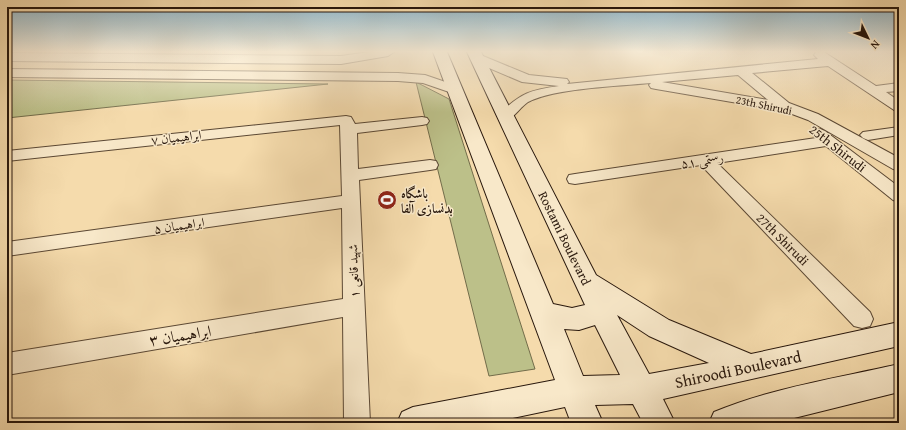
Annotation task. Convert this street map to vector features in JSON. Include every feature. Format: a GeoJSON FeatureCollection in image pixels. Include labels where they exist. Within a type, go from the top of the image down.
{"type":"FeatureCollection","features":[{"type":"Feature","properties":{"kind":"main road"},"geometry":{"type":"LineString","coordinates":[[448,72],[587,423]]}},
{"type":"Feature","properties":{"kind":"main road","name":"Rostami Boulevard"},"geometry":{"type":"LineString","coordinates":[[484,72],[586,281],[658,423]]}},
{"type":"Feature","properties":{"kind":"main road"},"geometry":{"type":"LineString","coordinates":[[586,281],[659,328],[750,367]]}},
{"type":"Feature","properties":{"kind":"main road"},"geometry":{"type":"LineString","coordinates":[[542,312],[559,318],[576,319],[592,316],[600,308]]}},
{"type":"Feature","properties":{"kind":"main road","name":"Shiroodi Boulevard"},"geometry":{"type":"LineString","coordinates":[[413,423],[575,390],[642,389],[899,334]]}},
{"type":"Feature","properties":{"kind":"main road"},"geometry":{"type":"LineString","coordinates":[[725,423],[767,416],[899,378]]}},
{"type":"Feature","properties":{"kind":"street"},"geometry":{"type":"LineString","coordinates":[[338,76],[348,72]]}},
{"type":"Feature","properties":{"kind":"street"},"geometry":{"type":"LineString","coordinates":[[512,72],[527,79],[589,84]]}},
{"type":"Feature","properties":{"kind":"street"},"geometry":{"type":"LineString","coordinates":[[505,116],[522,100],[538,93],[589,84],[719,72]]}},
{"type":"Feature","properties":{"kind":"street","name":"25th Shirudi"},"geometry":{"type":"LineString","coordinates":[[743,72],[899,196]]}},
{"type":"Feature","properties":{"kind":"street"},"geometry":{"type":"LineString","coordinates":[[845,72],[899,107]]}},
{"type":"Feature","properties":{"kind":"street"},"geometry":{"type":"LineString","coordinates":[[7,73],[338,76],[425,79],[455,90]]}},
{"type":"Feature","properties":{"kind":"street","name":"23th Shirudi"},"geometry":{"type":"LineString","coordinates":[[617,82],[665,86],[787,107],[813,117],[899,165]]}},
{"type":"Feature","properties":{"kind":"street"},"geometry":{"type":"LineString","coordinates":[[873,90],[899,87]]}},
{"type":"Feature","properties":{"kind":"street","name":"ابراهیمیان ۷"},"geometry":{"type":"LineString","coordinates":[[7,156],[347,124],[422,121]]}},
{"type":"Feature","properties":{"kind":"street","name":"شهید قانعی ۱"},"geometry":{"type":"LineString","coordinates":[[347,124],[351,201],[357,423]]}},
{"type":"Feature","properties":{"kind":"street"},"geometry":{"type":"LineString","coordinates":[[868,135],[899,131]]}},
{"type":"Feature","properties":{"kind":"street","name":"رستمی ۵۱"},"geometry":{"type":"LineString","coordinates":[[575,179],[830,141]]}},
{"type":"Feature","properties":{"kind":"street","name":"27th Shirudi"},"geometry":{"type":"LineString","coordinates":[[705,160],[862,319]]}},
{"type":"Feature","properties":{"kind":"street"},"geometry":{"type":"LineString","coordinates":[[350,176],[430,165]]}},
{"type":"Feature","properties":{"kind":"street","name":"ابراهیمیان ۵"},"geometry":{"type":"LineString","coordinates":[[7,250],[351,201]]}},
{"type":"Feature","properties":{"kind":"street","name":"ابراهیمیان ۳"},"geometry":{"type":"LineString","coordinates":[[7,364],[354,306]]}},
{"type":"Feature","properties":{"kind":"green space"},"geometry":{"type":"Polygon","coordinates":[[[7,80],[328,84],[7,118],[7,80]]]}},
{"type":"Feature","properties":{"kind":"green space"},"geometry":{"type":"Polygon","coordinates":[[[416,82],[449,99],[535,369],[489,376],[416,82]]]}},
{"type":"Feature","properties":{"kind":"place","name":"باشگاه بدنسازی آلفا"},"geometry":{"type":"Point","coordinates":[387,200]}}]}
